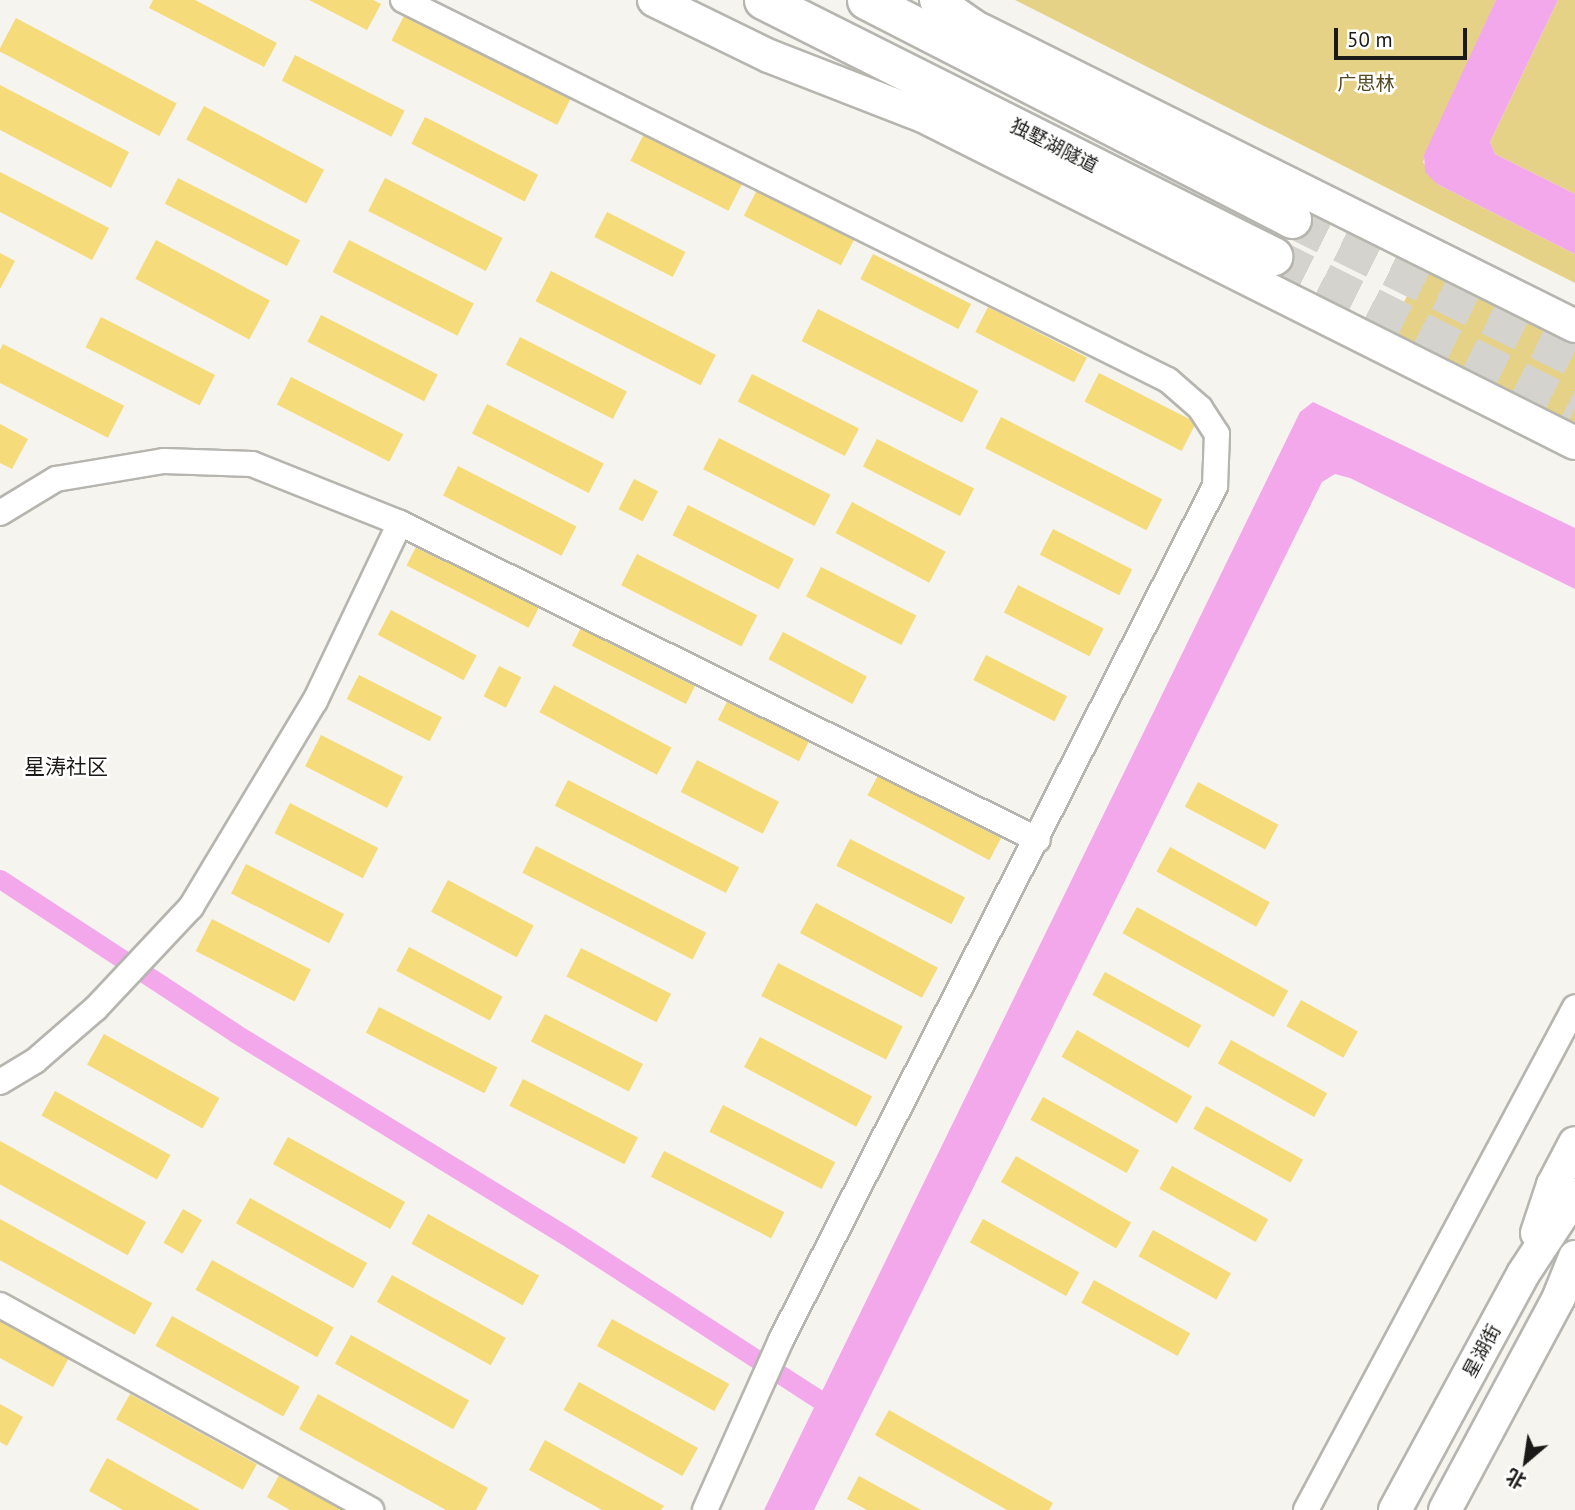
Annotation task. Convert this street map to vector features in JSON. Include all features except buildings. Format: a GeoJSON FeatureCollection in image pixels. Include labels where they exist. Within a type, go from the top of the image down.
{"type":"FeatureCollection","features":[{"type":"Feature","properties":{"kind":"highway","name":"独墅湖隧道"},"geometry":{"type":"LineString","coordinates":[[763,0],[1273,257]]}},
{"type":"Feature","properties":{"kind":"highway"},"geometry":{"type":"LineString","coordinates":[[866,0],[1292,219]]}},
{"type":"Feature","properties":{"kind":"main road"},"geometry":{"type":"LineString","coordinates":[[654,0],[769,56],[923,116],[1569,437]]}},
{"type":"Feature","properties":{"kind":"main road"},"geometry":{"type":"LineString","coordinates":[[936,0],[975,27],[1575,326]]}},
{"type":"Feature","properties":{"kind":"main road"},"geometry":{"type":"LineString","coordinates":[[1523,1274],[1553,1185],[1575,1143]]}},
{"type":"Feature","properties":{"kind":"main road","name":"星湖街"},"geometry":{"type":"LineString","coordinates":[[1395,1510],[1523,1274],[1575,1195]]}},
{"type":"Feature","properties":{"kind":"main road"},"geometry":{"type":"LineString","coordinates":[[1446,1510],[1567,1287],[1575,1257]]}},
{"type":"Feature","properties":{"kind":"street"},"geometry":{"type":"LineString","coordinates":[[403,0],[611,106],[1076,331],[1168,380],[1200,408],[1217,434],[1215,486],[1038,840],[781,1340],[705,1510]]}},
{"type":"Feature","properties":{"kind":"street"},"geometry":{"type":"LineString","coordinates":[[0,513],[56,479],[164,461],[252,464],[400,523],[1038,840]]}},
{"type":"Feature","properties":{"kind":"street"},"geometry":{"type":"LineString","coordinates":[[0,1082],[35,1061],[96,1008],[191,907],[315,701],[400,523]]}},
{"type":"Feature","properties":{"kind":"street"},"geometry":{"type":"LineString","coordinates":[[1306,1510],[1575,1007]]}},
{"type":"Feature","properties":{"kind":"street"},"geometry":{"type":"LineString","coordinates":[[0,1305],[371,1510]]}},
{"type":"Feature","properties":{"kind":"green space","name":"广思林"},"geometry":{"type":"Polygon","coordinates":[[[1015,0],[1496,0],[1423,162],[1437,184],[1575,254],[1575,283],[1015,0]]]}},
{"type":"Feature","properties":{"kind":"green space"},"geometry":{"type":"Polygon","coordinates":[[[1558,0],[1575,0],[1575,194],[1495,154],[1490,142],[1558,0]]]}},
{"type":"Feature","properties":{"kind":"green space"},"geometry":{"type":"Polygon","coordinates":[[[1425,261],[1575,336],[1575,422],[1563,424],[1385,339],[1425,261]]]}},
{"type":"Feature","properties":{"kind":"shaded area"},"geometry":{"type":"Polygon","coordinates":[[[1496,0],[1558,0],[1490,142],[1495,154],[1575,194],[1575,254],[1437,184],[1425,172],[1424,155],[1496,0]]]}},
{"type":"Feature","properties":{"kind":"shaded area"},"geometry":{"type":"Polygon","coordinates":[[[1313,402],[1575,528],[1575,589],[1350,478],[1335,474],[1322,482],[814,1510],[764,1510],[1300,412],[1313,402]]]}},
{"type":"Feature","properties":{"kind":"waterway"},"geometry":{"type":"LineString","coordinates":[[0,879],[235,1033],[571,1239],[818,1399]]}},
{"type":"Feature","properties":{"kind":"tunnel"},"geometry":{"type":"LineString","coordinates":[[1292,219],[1575,358]]}},
{"type":"Feature","properties":{"kind":"tunnel"},"geometry":{"type":"LineString","coordinates":[[1273,256],[1575,408]]}},
{"type":"Feature","properties":{"kind":"district","name":"星涛社区"},"geometry":{"type":"Point","coordinates":[66,767]}}]}
